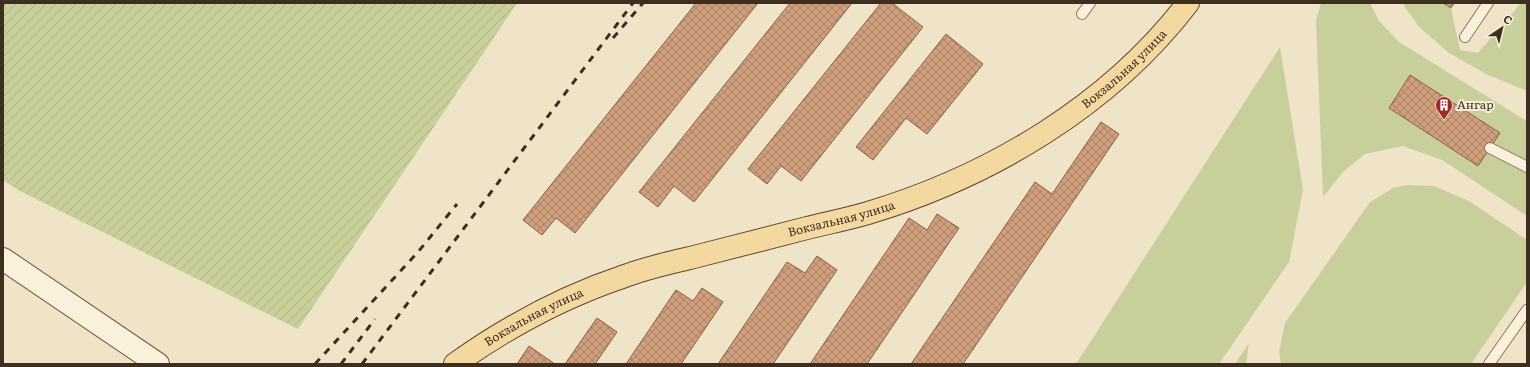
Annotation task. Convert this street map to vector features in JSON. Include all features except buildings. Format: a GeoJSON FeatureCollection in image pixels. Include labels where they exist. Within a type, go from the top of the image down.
{"type":"FeatureCollection","features":[{"type":"Feature","properties":{"kind":"main road","name":"Вокзальная улица"},"geometry":{"type":"LineString","coordinates":[[455,364],[505,331],[549,308],[584,291],[626,275],[868,213],[928,192],[990,164],[1049,131],[1099,94],[1142,54],[1178,17],[1188,3]]}},
{"type":"Feature","properties":{"kind":"main road"},"geometry":{"type":"LineString","coordinates":[[3,259],[158,364]]}},
{"type":"Feature","properties":{"kind":"lane"},"geometry":{"type":"LineString","coordinates":[[1082,14],[1090,3]]}},
{"type":"Feature","properties":{"kind":"lane"},"geometry":{"type":"LineString","coordinates":[[1465,37],[1488,3]]}},
{"type":"Feature","properties":{"kind":"lane"},"geometry":{"type":"LineString","coordinates":[[1490,148],[1527,167]]}},
{"type":"Feature","properties":{"kind":"lane"},"geometry":{"type":"LineString","coordinates":[[1489,364],[1527,310]]}},
{"type":"Feature","properties":{"kind":"green space"},"geometry":{"type":"Polygon","coordinates":[[[3,3],[517,3],[298,329],[18,190],[3,180],[3,3]]]}},
{"type":"Feature","properties":{"kind":"green space"},"geometry":{"type":"Polygon","coordinates":[[[1321,3],[1370,3],[1379,21],[1399,42],[1527,121],[1527,216],[1442,160],[1403,146],[1365,154],[1343,172],[1323,197],[1316,20],[1321,3]]]}},
{"type":"Feature","properties":{"kind":"green space"},"geometry":{"type":"Polygon","coordinates":[[[1404,3],[1443,3],[1451,8],[1460,50],[1478,53],[1521,3],[1527,3],[1527,91],[1488,75],[1449,53],[1419,27],[1404,6],[1404,3]]]}},
{"type":"Feature","properties":{"kind":"green space"},"geometry":{"type":"Polygon","coordinates":[[[1280,47],[1303,190],[1289,262],[1219,364],[1076,364],[1280,47]]]}},
{"type":"Feature","properties":{"kind":"green space"},"geometry":{"type":"Polygon","coordinates":[[[1407,185],[1434,186],[1469,201],[1527,240],[1527,282],[1471,364],[1281,364],[1279,352],[1285,323],[1370,202],[1393,188],[1407,185]]]}},
{"type":"Feature","properties":{"kind":"green space"},"geometry":{"type":"Polygon","coordinates":[[[1249,343],[1246,364],[1235,364],[1249,343]]]}},
{"type":"Feature","properties":{"kind":"railway"},"geometry":{"type":"LineString","coordinates":[[362,364],[633,3]]}},
{"type":"Feature","properties":{"kind":"railway"},"geometry":{"type":"LineString","coordinates":[[613,38],[643,3]]}},
{"type":"Feature","properties":{"kind":"railway"},"geometry":{"type":"LineString","coordinates":[[315,364],[418,252],[457,204]]}},
{"type":"Feature","properties":{"kind":"railway"},"geometry":{"type":"LineString","coordinates":[[341,364],[375,319]]}},
{"type":"Feature","properties":{"kind":"place","name":"Ангар"},"geometry":{"type":"Point","coordinates":[1444,120]}}]}
